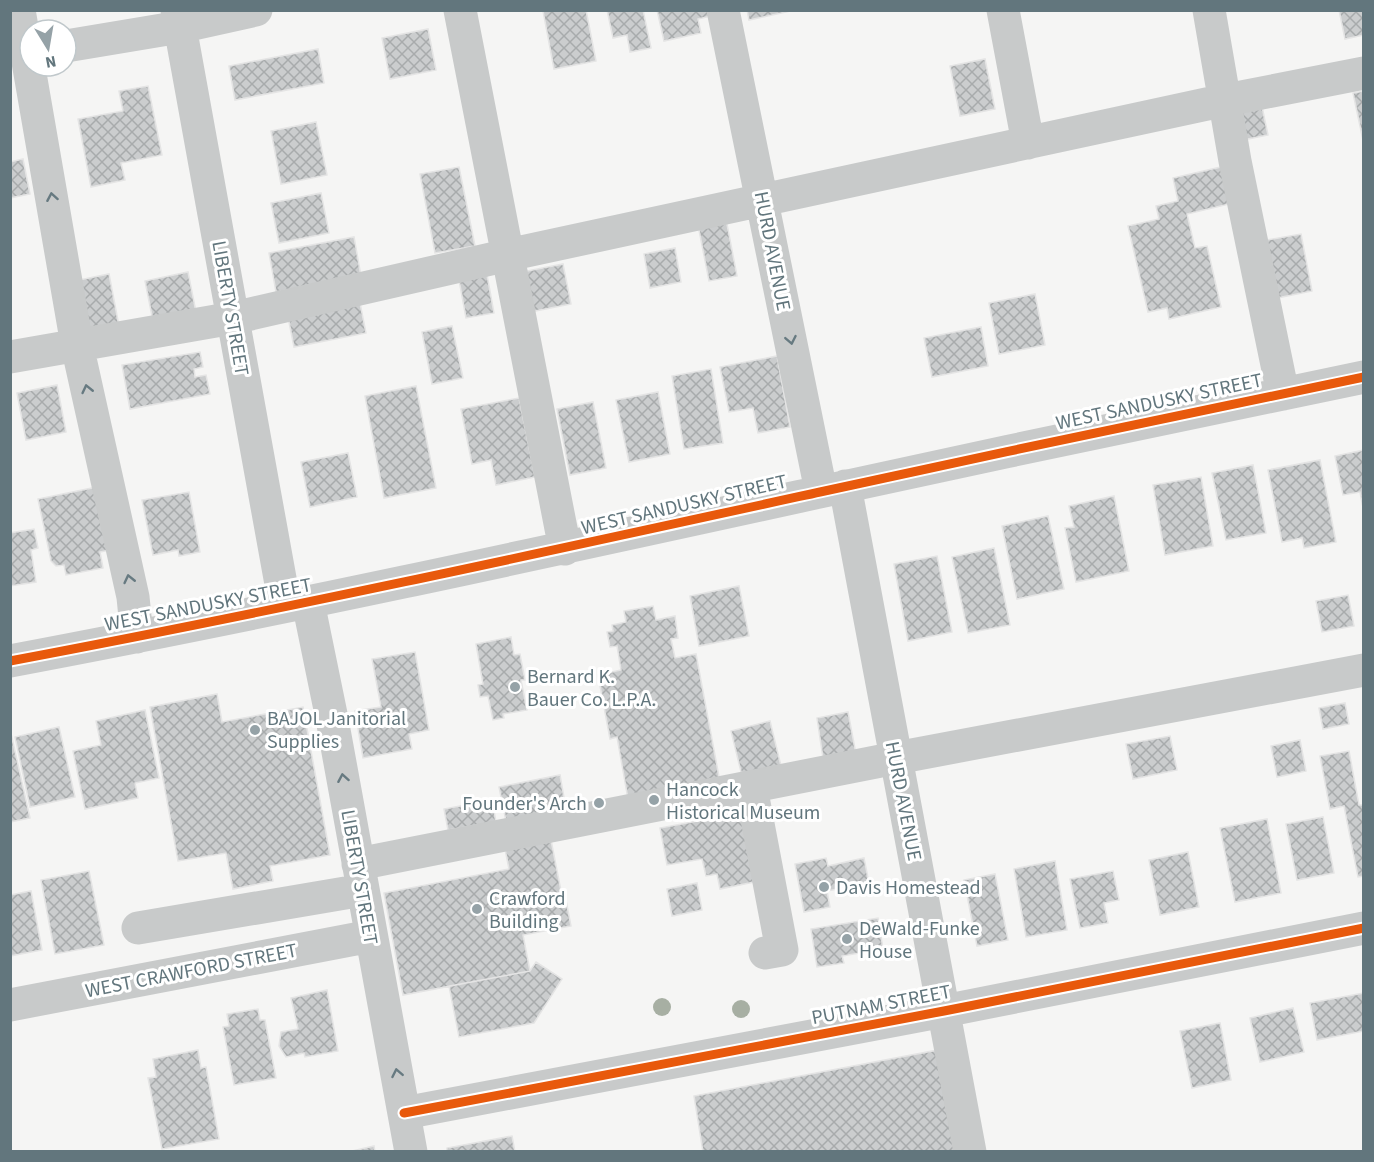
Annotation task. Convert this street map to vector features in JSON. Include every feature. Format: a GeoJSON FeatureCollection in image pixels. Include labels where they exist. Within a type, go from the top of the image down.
{"type":"FeatureCollection","features":[{"type":"Feature","properties":{"kind":"street"},"geometry":{"type":"LineString","coordinates":[[78,43],[179,19],[256,10]]}},
{"type":"Feature","properties":{"kind":"street"},"geometry":{"type":"LineString","coordinates":[[460,10],[565,549]]}},
{"type":"Feature","properties":{"kind":"street","name":"HURD AVENUE"},"geometry":{"type":"LineString","coordinates":[[723,10],[763,201],[896,758],[970,1152]]}},
{"type":"Feature","properties":{"kind":"street"},"geometry":{"type":"LineString","coordinates":[[1003,10],[1028,143]]}},
{"type":"Feature","properties":{"kind":"street"},"geometry":{"type":"LineString","coordinates":[[1209,10],[1235,161],[1283,394]]}},
{"type":"Feature","properties":{"kind":"street","name":"LIBERTY STREET"},"geometry":{"type":"LineString","coordinates":[[179,19],[233,318],[360,877],[411,1152]]}},
{"type":"Feature","properties":{"kind":"street"},"geometry":{"type":"LineString","coordinates":[[10,357],[233,318],[508,255],[1226,100],[1364,73]]}},
{"type":"Feature","properties":{"kind":"street"},"geometry":{"type":"LineString","coordinates":[[28,78],[77,345],[133,597],[136,637]]}},
{"type":"Feature","properties":{"kind":"street","name":"WEST SANDUSKY STREET"},"geometry":{"type":"LineString","coordinates":[[10,661],[565,549],[833,489],[1364,377]]}},
{"type":"Feature","properties":{"kind":"street"},"geometry":{"type":"LineString","coordinates":[[138,928],[751,787],[1364,670]]}},
{"type":"Feature","properties":{"kind":"street"},"geometry":{"type":"LineString","coordinates":[[751,787],[782,950],[765,953]]}},
{"type":"Feature","properties":{"kind":"street","name":"PUTNAM STREET"},"geometry":{"type":"LineString","coordinates":[[404,1113],[944,1011],[1364,928]]}},
{"type":"Feature","properties":{"kind":"street","name":"WEST CRAWFORD STREET"},"geometry":{"type":"LineString","coordinates":[[10,1005],[371,936]]}},
{"type":"Feature","properties":{"kind":"building"},"geometry":{"type":"Polygon","coordinates":[[[586,10],[596,61],[554,69],[543,11],[586,10]]]}},
{"type":"Feature","properties":{"kind":"building"},"geometry":{"type":"Polygon","coordinates":[[[607,10],[643,10],[651,48],[630,52],[627,35],[613,38],[607,10]]]}},
{"type":"Feature","properties":{"kind":"building"},"geometry":{"type":"Polygon","coordinates":[[[657,10],[714,10],[715,15],[698,19],[701,33],[664,41],[657,10]]]}},
{"type":"Feature","properties":{"kind":"building"},"geometry":{"type":"Polygon","coordinates":[[[747,10],[795,10],[749,20],[747,10]]]}},
{"type":"Feature","properties":{"kind":"building"},"geometry":{"type":"Polygon","coordinates":[[[1339,10],[1364,10],[1364,35],[1345,39],[1339,10]]]}},
{"type":"Feature","properties":{"kind":"building"},"geometry":{"type":"Polygon","coordinates":[[[428,29],[436,70],[390,79],[382,38],[428,29]]]}},
{"type":"Feature","properties":{"kind":"building"},"geometry":{"type":"Polygon","coordinates":[[[318,49],[324,83],[235,100],[229,66],[318,49]]]}},
{"type":"Feature","properties":{"kind":"building"},"geometry":{"type":"Polygon","coordinates":[[[985,59],[995,109],[960,116],[950,66],[985,59]]]}},
{"type":"Feature","properties":{"kind":"building"},"geometry":{"type":"Polygon","coordinates":[[[148,86],[162,155],[121,163],[125,180],[91,187],[78,119],[123,111],[119,91],[148,86]]]}},
{"type":"Feature","properties":{"kind":"building"},"geometry":{"type":"Polygon","coordinates":[[[1364,91],[1364,145],[1353,93],[1364,91]]]}},
{"type":"Feature","properties":{"kind":"building"},"geometry":{"type":"Polygon","coordinates":[[[1261,102],[1268,135],[1243,140],[1236,107],[1261,102]]]}},
{"type":"Feature","properties":{"kind":"building"},"geometry":{"type":"Polygon","coordinates":[[[316,122],[327,175],[281,184],[271,131],[316,122]]]}},
{"type":"Feature","properties":{"kind":"building"},"geometry":{"type":"Polygon","coordinates":[[[23,159],[30,194],[10,198],[10,162],[23,159]]]}},
{"type":"Feature","properties":{"kind":"building"},"geometry":{"type":"Polygon","coordinates":[[[459,167],[475,246],[435,253],[420,174],[459,167]]]}},
{"type":"Feature","properties":{"kind":"building"},"geometry":{"type":"Polygon","coordinates":[[[1221,167],[1229,204],[1187,214],[1195,248],[1207,246],[1221,307],[1169,319],[1167,308],[1148,312],[1128,226],[1159,219],[1156,206],[1178,201],[1173,178],[1221,167]]]}},
{"type":"Feature","properties":{"kind":"building"},"geometry":{"type":"Polygon","coordinates":[[[321,193],[329,233],[279,243],[271,203],[321,193]]]}},
{"type":"Feature","properties":{"kind":"building"},"geometry":{"type":"Polygon","coordinates":[[[726,219],[737,276],[709,281],[698,225],[726,219]]]}},
{"type":"Feature","properties":{"kind":"building"},"geometry":{"type":"Polygon","coordinates":[[[1301,234],[1312,291],[1272,299],[1261,241],[1301,234]]]}},
{"type":"Feature","properties":{"kind":"building"},"geometry":{"type":"Polygon","coordinates":[[[354,237],[361,276],[276,292],[269,253],[354,237]]]}},
{"type":"Feature","properties":{"kind":"building"},"geometry":{"type":"Polygon","coordinates":[[[675,248],[681,282],[650,288],[644,254],[675,248]]]}},
{"type":"Feature","properties":{"kind":"building"},"geometry":{"type":"Polygon","coordinates":[[[563,264],[571,304],[530,312],[522,272],[563,264]]]}},
{"type":"Feature","properties":{"kind":"building"},"geometry":{"type":"Polygon","coordinates":[[[188,272],[196,312],[153,321],[145,281],[188,272]]]}},
{"type":"Feature","properties":{"kind":"building"},"geometry":{"type":"Polygon","coordinates":[[[109,274],[119,326],[89,332],[79,280],[109,274]]]}},
{"type":"Feature","properties":{"kind":"building"},"geometry":{"type":"Polygon","coordinates":[[[487,275],[494,313],[466,318],[459,280],[487,275]]]}},
{"type":"Feature","properties":{"kind":"building"},"geometry":{"type":"Polygon","coordinates":[[[1035,294],[1045,345],[999,354],[989,303],[1035,294]]]}},
{"type":"Feature","properties":{"kind":"building"},"geometry":{"type":"Polygon","coordinates":[[[360,303],[366,333],[294,347],[288,317],[360,303]]]}},
{"type":"Feature","properties":{"kind":"building"},"geometry":{"type":"Polygon","coordinates":[[[452,326],[463,378],[432,384],[422,332],[452,326]]]}},
{"type":"Feature","properties":{"kind":"building"},"geometry":{"type":"Polygon","coordinates":[[[981,327],[988,366],[932,377],[924,338],[981,327]]]}},
{"type":"Feature","properties":{"kind":"building"},"geometry":{"type":"Polygon","coordinates":[[[200,352],[203,367],[194,369],[195,377],[206,375],[210,394],[130,409],[122,365],[200,352]]]}},
{"type":"Feature","properties":{"kind":"building"},"geometry":{"type":"Polygon","coordinates":[[[777,356],[790,427],[758,433],[753,408],[729,412],[720,367],[777,356]]]}},
{"type":"Feature","properties":{"kind":"building"},"geometry":{"type":"Polygon","coordinates":[[[711,369],[723,443],[684,449],[672,376],[711,369]]]}},
{"type":"Feature","properties":{"kind":"building"},"geometry":{"type":"Polygon","coordinates":[[[57,385],[66,432],[26,440],[17,393],[57,385]]]}},
{"type":"Feature","properties":{"kind":"building"},"geometry":{"type":"Polygon","coordinates":[[[416,386],[436,488],[384,498],[365,396],[416,386]]]}},
{"type":"Feature","properties":{"kind":"building"},"geometry":{"type":"Polygon","coordinates":[[[658,392],[670,454],[629,462],[616,400],[658,392]]]}},
{"type":"Feature","properties":{"kind":"building"},"geometry":{"type":"Polygon","coordinates":[[[519,398],[535,477],[496,485],[491,460],[472,464],[461,409],[519,398]]]}},
{"type":"Feature","properties":{"kind":"building"},"geometry":{"type":"Polygon","coordinates":[[[593,402],[606,468],[570,475],[557,409],[593,402]]]}},
{"type":"Feature","properties":{"kind":"building"},"geometry":{"type":"Polygon","coordinates":[[[1364,450],[1364,513],[1360,492],[1343,495],[1335,456],[1364,450]]]}},
{"type":"Feature","properties":{"kind":"building"},"geometry":{"type":"Polygon","coordinates":[[[348,453],[357,497],[310,507],[301,462],[348,453]]]}},
{"type":"Feature","properties":{"kind":"building"},"geometry":{"type":"Polygon","coordinates":[[[1320,460],[1336,542],[1304,548],[1302,538],[1282,542],[1268,470],[1320,460]]]}},
{"type":"Feature","properties":{"kind":"building"},"geometry":{"type":"Polygon","coordinates":[[[1253,465],[1266,533],[1226,540],[1212,473],[1253,465]]]}},
{"type":"Feature","properties":{"kind":"building"},"geometry":{"type":"Polygon","coordinates":[[[1201,477],[1213,546],[1165,555],[1153,485],[1201,477]]]}},
{"type":"Feature","properties":{"kind":"building"},"geometry":{"type":"Polygon","coordinates":[[[102,486],[115,549],[100,552],[103,568],[66,575],[64,565],[56,566],[51,561],[38,499],[102,486]]]}},
{"type":"Feature","properties":{"kind":"building"},"geometry":{"type":"Polygon","coordinates":[[[189,492],[200,552],[179,556],[178,550],[153,555],[142,500],[189,492]]]}},
{"type":"Feature","properties":{"kind":"building"},"geometry":{"type":"Polygon","coordinates":[[[1114,496],[1129,571],[1076,582],[1065,528],[1074,527],[1069,506],[1114,496]]]}},
{"type":"Feature","properties":{"kind":"building"},"geometry":{"type":"Polygon","coordinates":[[[1048,516],[1064,589],[1017,599],[1002,526],[1048,516]]]}},
{"type":"Feature","properties":{"kind":"building"},"geometry":{"type":"Polygon","coordinates":[[[34,529],[38,548],[31,550],[36,582],[10,586],[10,533],[34,529]]]}},
{"type":"Feature","properties":{"kind":"building"},"geometry":{"type":"Polygon","coordinates":[[[994,548],[1010,625],[968,633],[952,557],[994,548]]]}},
{"type":"Feature","properties":{"kind":"building"},"geometry":{"type":"Polygon","coordinates":[[[937,556],[952,632],[908,641],[894,564],[937,556]]]}},
{"type":"Feature","properties":{"kind":"building"},"geometry":{"type":"Polygon","coordinates":[[[739,586],[749,636],[699,646],[690,596],[739,586]]]}},
{"type":"Feature","properties":{"kind":"building"},"geometry":{"type":"Polygon","coordinates":[[[1348,595],[1354,626],[1322,632],[1316,601],[1348,595]]]}},
{"type":"Feature","properties":{"kind":"building"},"geometry":{"type":"Polygon","coordinates":[[[653,606],[656,620],[675,616],[678,638],[671,639],[675,658],[696,654],[720,782],[628,799],[617,737],[610,739],[598,675],[621,670],[617,646],[610,647],[607,632],[613,631],[612,625],[626,622],[624,611],[653,606]]]}},
{"type":"Feature","properties":{"kind":"building"},"geometry":{"type":"Polygon","coordinates":[[[511,637],[514,655],[520,654],[525,680],[521,680],[527,710],[503,714],[504,718],[493,720],[488,696],[480,697],[478,685],[483,684],[476,644],[511,637]]]}},
{"type":"Feature","properties":{"kind":"building"},"geometry":{"type":"Polygon","coordinates":[[[415,652],[429,730],[409,734],[412,749],[363,758],[355,711],[381,707],[372,659],[415,652]]]}},
{"type":"Feature","properties":{"kind":"building"},"geometry":{"type":"Polygon","coordinates":[[[217,694],[222,722],[303,707],[330,855],[270,866],[273,881],[233,889],[226,853],[178,861],[150,707],[217,694]]]}},
{"type":"Feature","properties":{"kind":"building"},"geometry":{"type":"Polygon","coordinates":[[[1345,703],[1349,724],[1323,729],[1319,708],[1345,703]]]}},
{"type":"Feature","properties":{"kind":"building"},"geometry":{"type":"Polygon","coordinates":[[[145,710],[159,778],[135,783],[138,798],[85,809],[73,751],[101,745],[96,721],[145,710]]]}},
{"type":"Feature","properties":{"kind":"building"},"geometry":{"type":"Polygon","coordinates":[[[848,712],[856,754],[823,758],[817,718],[848,712]]]}},
{"type":"Feature","properties":{"kind":"building"},"geometry":{"type":"Polygon","coordinates":[[[770,721],[782,770],[743,780],[731,731],[770,721]]]}},
{"type":"Feature","properties":{"kind":"building"},"geometry":{"type":"Polygon","coordinates":[[[59,727],[75,797],[30,807],[15,737],[59,727]]]}},
{"type":"Feature","properties":{"kind":"building"},"geometry":{"type":"Polygon","coordinates":[[[10,729],[30,818],[10,822],[10,729]]]}},
{"type":"Feature","properties":{"kind":"building"},"geometry":{"type":"Polygon","coordinates":[[[1170,736],[1177,770],[1133,779],[1126,744],[1170,736]]]}},
{"type":"Feature","properties":{"kind":"building"},"geometry":{"type":"Polygon","coordinates":[[[1300,740],[1306,771],[1277,777],[1271,746],[1300,740]]]}},
{"type":"Feature","properties":{"kind":"building"},"geometry":{"type":"Polygon","coordinates":[[[1349,751],[1359,805],[1364,805],[1364,876],[1358,877],[1344,806],[1330,809],[1320,756],[1349,751]]]}},
{"type":"Feature","properties":{"kind":"building"},"geometry":{"type":"Polygon","coordinates":[[[560,775],[566,809],[506,821],[499,787],[560,775]]]}},
{"type":"Feature","properties":{"kind":"building"},"geometry":{"type":"Polygon","coordinates":[[[492,800],[496,822],[448,830],[444,809],[492,800]]]}},
{"type":"Feature","properties":{"kind":"building"},"geometry":{"type":"Polygon","coordinates":[[[749,802],[764,880],[720,889],[717,874],[706,876],[702,859],[667,865],[660,828],[703,820],[701,811],[749,802]]]}},
{"type":"Feature","properties":{"kind":"building"},"geometry":{"type":"Polygon","coordinates":[[[1323,817],[1334,873],[1297,880],[1286,824],[1323,817]]]}},
{"type":"Feature","properties":{"kind":"building"},"geometry":{"type":"Polygon","coordinates":[[[1267,819],[1281,893],[1235,902],[1220,828],[1267,819]]]}},
{"type":"Feature","properties":{"kind":"building","name":"Crawford Building"},"geometry":{"type":"Polygon","coordinates":[[[551,840],[561,891],[564,890],[571,926],[523,935],[530,971],[403,995],[384,893],[509,869],[505,849],[551,840]]]}},
{"type":"Feature","properties":{"kind":"building"},"geometry":{"type":"Polygon","coordinates":[[[1188,852],[1199,907],[1160,915],[1149,860],[1188,852]]]}},
{"type":"Feature","properties":{"kind":"building","name":"Davis Homestead"},"geometry":{"type":"Polygon","coordinates":[[[826,858],[828,866],[864,858],[869,883],[827,891],[830,907],[804,912],[795,864],[826,858]]]}},
{"type":"Feature","properties":{"kind":"building"},"geometry":{"type":"Polygon","coordinates":[[[1055,861],[1067,930],[1026,937],[1014,869],[1055,861]]]}},
{"type":"Feature","properties":{"kind":"building"},"geometry":{"type":"Polygon","coordinates":[[[89,871],[104,945],[55,954],[41,880],[89,871]]]}},
{"type":"Feature","properties":{"kind":"building"},"geometry":{"type":"Polygon","coordinates":[[[1113,871],[1119,900],[1104,903],[1108,923],[1080,928],[1070,879],[1113,871]]]}},
{"type":"Feature","properties":{"kind":"building"},"geometry":{"type":"Polygon","coordinates":[[[995,874],[1008,940],[977,946],[964,880],[995,874]]]}},
{"type":"Feature","properties":{"kind":"building"},"geometry":{"type":"Polygon","coordinates":[[[697,883],[702,910],[672,916],[667,889],[697,883]]]}},
{"type":"Feature","properties":{"kind":"building"},"geometry":{"type":"Polygon","coordinates":[[[31,891],[42,950],[10,956],[10,895],[31,891]]]}},
{"type":"Feature","properties":{"kind":"building","name":"DeWald-Funke House"},"geometry":{"type":"Polygon","coordinates":[[[878,918],[883,949],[842,956],[844,963],[817,967],[811,929],[878,918]]]}},
{"type":"Feature","properties":{"kind":"building"},"geometry":{"type":"Polygon","coordinates":[[[536,962],[562,979],[534,1023],[459,1037],[449,986],[530,971],[536,962]]]}},
{"type":"Feature","properties":{"kind":"building"},"geometry":{"type":"Polygon","coordinates":[[[327,990],[338,1051],[305,1057],[304,1053],[286,1057],[279,1046],[281,1032],[298,1029],[291,998],[327,990]]]}},
{"type":"Feature","properties":{"kind":"building"},"geometry":{"type":"Polygon","coordinates":[[[1364,993],[1364,1031],[1317,1040],[1310,1003],[1364,993]]]}},
{"type":"Feature","properties":{"kind":"building"},"geometry":{"type":"Polygon","coordinates":[[[1293,1008],[1304,1052],[1260,1062],[1250,1018],[1293,1008]]]}},
{"type":"Feature","properties":{"kind":"building"},"geometry":{"type":"Polygon","coordinates":[[[258,1009],[260,1020],[265,1020],[276,1078],[234,1085],[223,1027],[229,1026],[227,1014],[258,1009]]]}},
{"type":"Feature","properties":{"kind":"building"},"geometry":{"type":"Polygon","coordinates":[[[1220,1023],[1231,1080],[1192,1088],[1180,1031],[1220,1023]]]}},
{"type":"Feature","properties":{"kind":"building"},"geometry":{"type":"Polygon","coordinates":[[[198,1050],[201,1068],[206,1067],[219,1139],[162,1149],[148,1078],[156,1077],[153,1059],[198,1050]]]}},
{"type":"Feature","properties":{"kind":"building"},"geometry":{"type":"Polygon","coordinates":[[[938,1050],[956,1152],[703,1152],[694,1096],[938,1050]]]}},
{"type":"Feature","properties":{"kind":"building"},"geometry":{"type":"Polygon","coordinates":[[[512,1136],[515,1152],[447,1152],[447,1148],[512,1136]]]}},
{"type":"Feature","properties":{"kind":"building"},"geometry":{"type":"Polygon","coordinates":[[[374,1146],[375,1152],[348,1152],[374,1146]]]}},
{"type":"Feature","properties":{"kind":"cycle path"},"geometry":{"type":"LineString","coordinates":[[10,661],[415,580],[956,462],[1364,377]]}},
{"type":"Feature","properties":{"kind":"cycle path"},"geometry":{"type":"LineString","coordinates":[[404,1113],[944,1011],[1364,928]]}},
{"type":"Feature","properties":{"kind":"place","name":"Bernard K. Bauer Co. L.P.A."},"geometry":{"type":"Point","coordinates":[515,687]}},
{"type":"Feature","properties":{"kind":"place","name":"BAJOL Janitorial Supplies"},"geometry":{"type":"Point","coordinates":[255,730]}},
{"type":"Feature","properties":{"kind":"place","name":"Hancock Historical Museum"},"geometry":{"type":"Point","coordinates":[654,800]}},
{"type":"Feature","properties":{"kind":"place","name":"Founder's Arch"},"geometry":{"type":"Point","coordinates":[599,803]}},
{"type":"Feature","properties":{"kind":"place","name":"Davis Homestead"},"geometry":{"type":"Point","coordinates":[824,887]}},
{"type":"Feature","properties":{"kind":"place","name":"Crawford Building"},"geometry":{"type":"Point","coordinates":[477,909]}},
{"type":"Feature","properties":{"kind":"place","name":"DeWald-Funke House"},"geometry":{"type":"Point","coordinates":[847,939]}}]}
